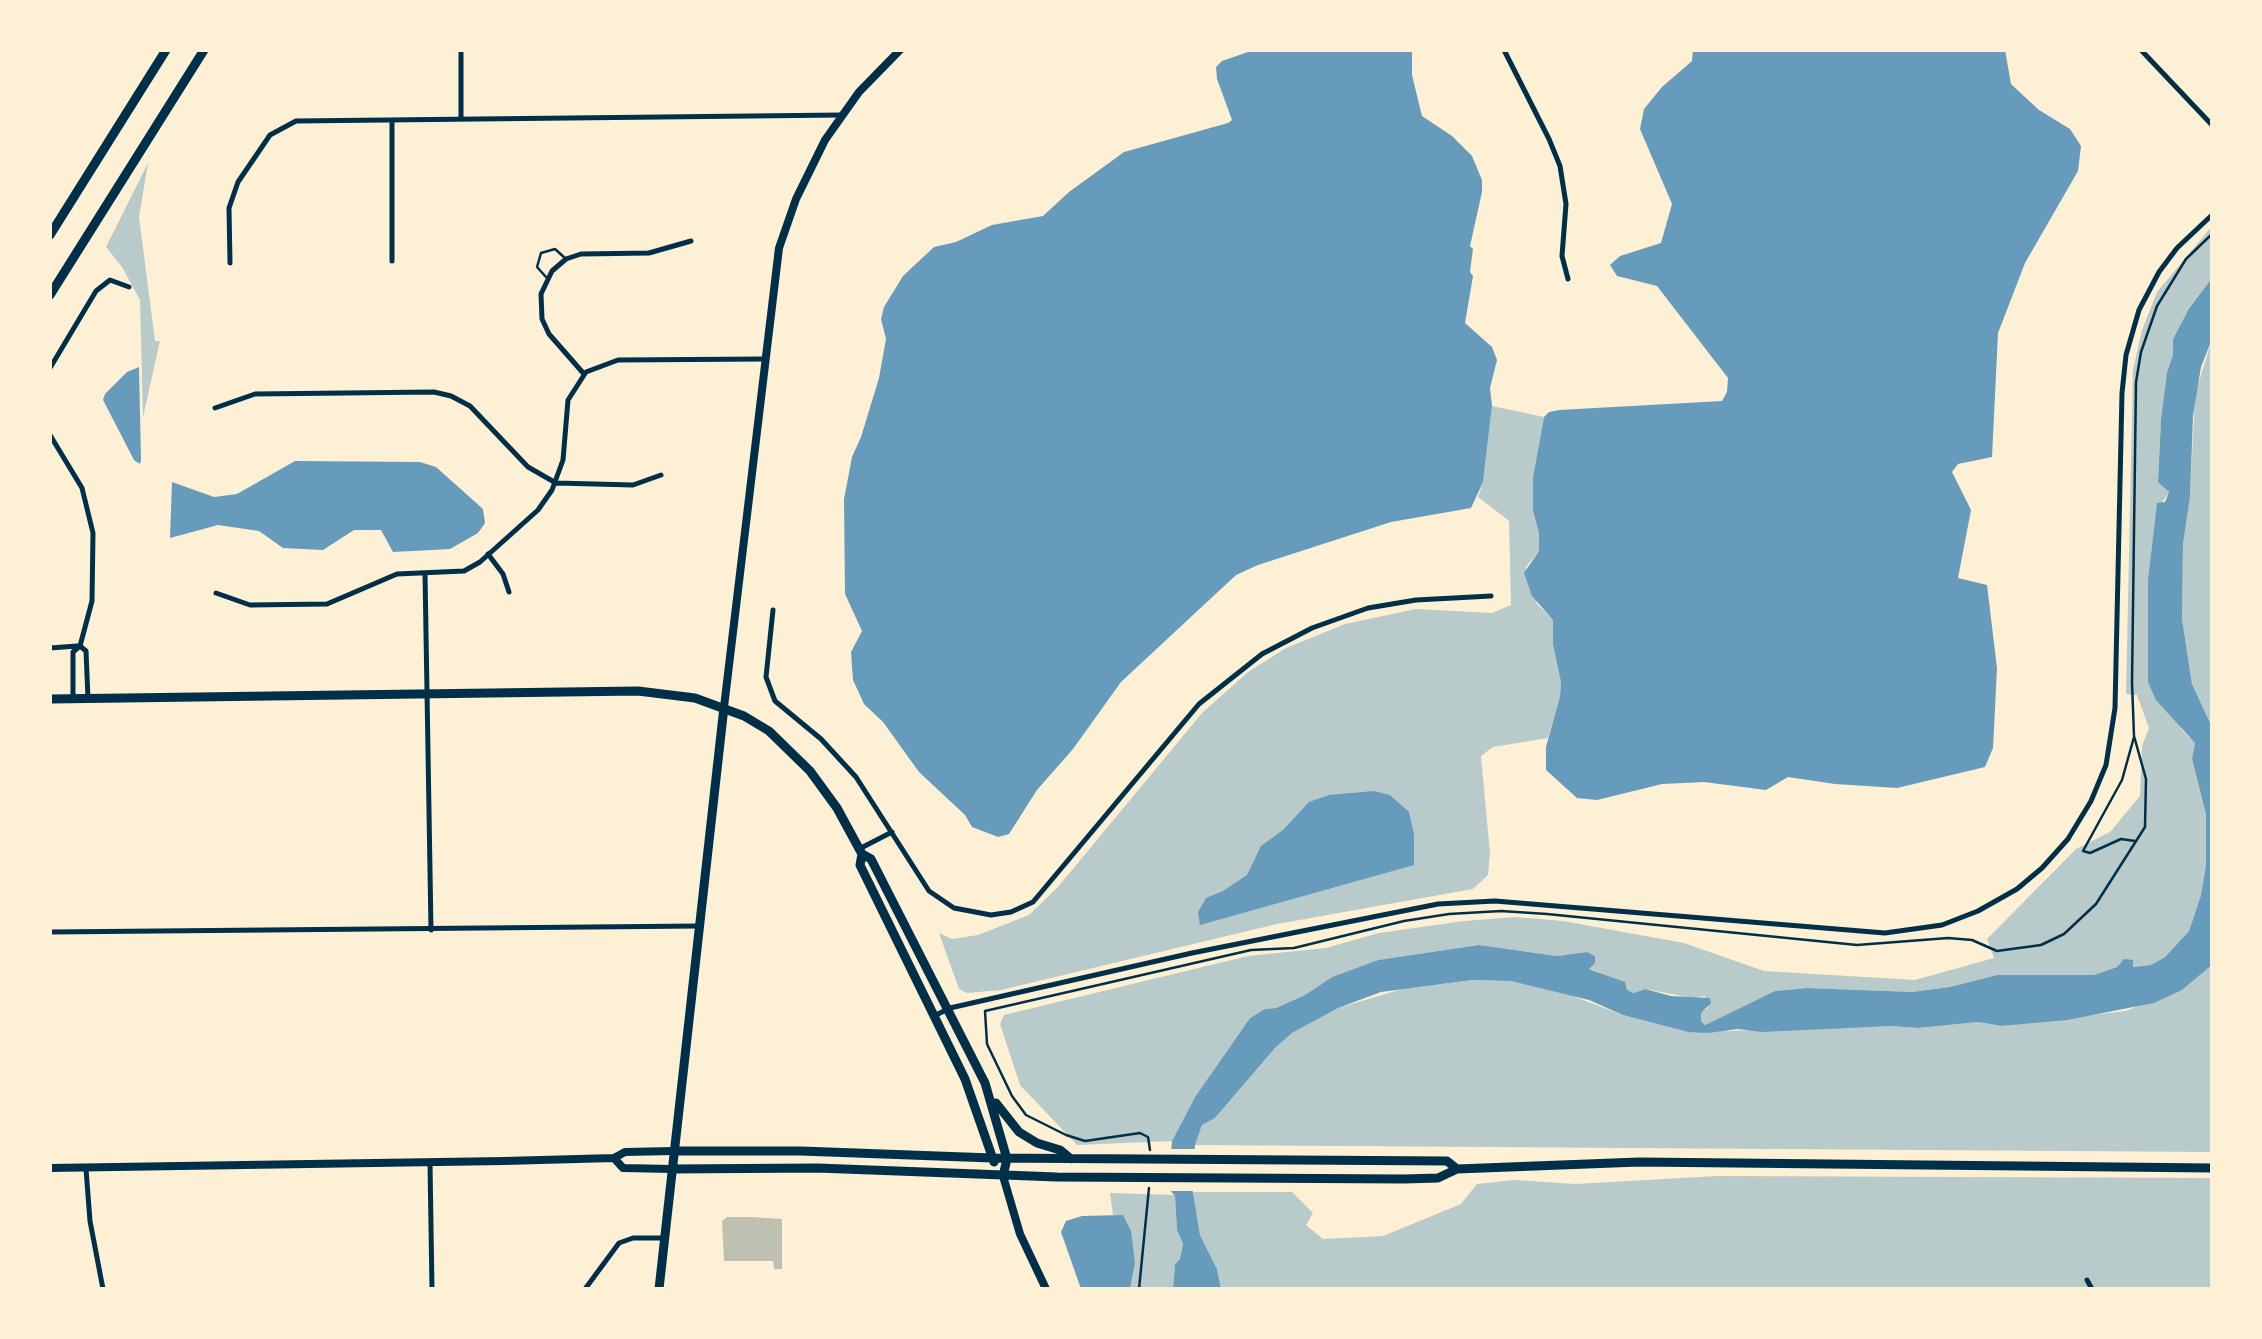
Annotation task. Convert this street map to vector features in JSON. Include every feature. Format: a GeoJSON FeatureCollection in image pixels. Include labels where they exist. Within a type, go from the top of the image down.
{"type":"FeatureCollection","features":[{"type":"Feature","properties":{"kind":"main road"},"geometry":{"type":"LineString","coordinates":[[50,235],[166,50]]}},
{"type":"Feature","properties":{"kind":"main road"},"geometry":{"type":"LineString","coordinates":[[50,296],[204,50]]}},
{"type":"Feature","properties":{"kind":"main road"},"geometry":{"type":"LineString","coordinates":[[659,1289],[774,269],[785,226],[814,158],[842,115],[900,50]]}},
{"type":"Feature","properties":{"kind":"main road"},"geometry":{"type":"LineString","coordinates":[[50,699],[652,692],[686,696],[724,707],[764,728],[810,771],[838,808],[861,851],[871,859],[950,1008],[991,1097],[1008,1159],[1003,1176]]}},
{"type":"Feature","properties":{"kind":"main road"},"geometry":{"type":"LineString","coordinates":[[861,851],[860,865],[970,1091],[992,1158],[1003,1176],[1017,1226],[1046,1289]]}},
{"type":"Feature","properties":{"kind":"main road"},"geometry":{"type":"LineString","coordinates":[[991,1097],[1015,1128],[1071,1159]]}},
{"type":"Feature","properties":{"kind":"main road"},"geometry":{"type":"LineString","coordinates":[[50,1168],[430,1163],[614,1158],[624,1152],[815,1151],[1008,1159],[1446,1161],[1457,1169]]}},
{"type":"Feature","properties":{"kind":"main road"},"geometry":{"type":"LineString","coordinates":[[614,1158],[624,1168],[1285,1178],[1438,1178],[1457,1169],[1639,1162],[2212,1168]]}},
{"type":"Feature","properties":{"kind":"street"},"geometry":{"type":"LineString","coordinates":[[461,50],[461,118]]}},
{"type":"Feature","properties":{"kind":"street"},"geometry":{"type":"LineString","coordinates":[[1504,50],[1560,166],[1566,213],[1562,256],[1568,279]]}},
{"type":"Feature","properties":{"kind":"street"},"geometry":{"type":"LineString","coordinates":[[2141,50],[2212,125]]}},
{"type":"Feature","properties":{"kind":"street"},"geometry":{"type":"LineString","coordinates":[[230,264],[229,212],[233,193],[273,132],[300,120],[842,115]]}},
{"type":"Feature","properties":{"kind":"street"},"geometry":{"type":"LineString","coordinates":[[392,120],[392,261]]}},
{"type":"Feature","properties":{"kind":"street"},"geometry":{"type":"LineString","coordinates":[[934,1016],[950,1008],[1237,944],[1438,904],[1495,900],[1885,933],[1942,924],[1978,911],[2018,889],[2068,840],[2092,801],[2104,771],[2116,708],[2122,385],[2128,347],[2139,310],[2159,272],[2177,248],[2212,215]]}},
{"type":"Feature","properties":{"kind":"street"},"geometry":{"type":"LineString","coordinates":[[584,374],[543,323],[540,302],[547,278],[566,259],[586,253],[650,252],[692,241]]}},
{"type":"Feature","properties":{"kind":"street"},"geometry":{"type":"LineString","coordinates":[[50,368],[96,291],[110,280],[129,287]]}},
{"type":"Feature","properties":{"kind":"street"},"geometry":{"type":"LineString","coordinates":[[216,594],[250,605],[327,604],[390,576],[462,572],[476,566],[538,510],[556,483],[563,460],[568,400],[584,374],[618,360],[764,359]]}},
{"type":"Feature","properties":{"kind":"street"},"geometry":{"type":"LineString","coordinates":[[216,408],[255,394],[442,394],[470,406],[528,467],[556,483],[633,485],[660,475]]}},
{"type":"Feature","properties":{"kind":"street"},"geometry":{"type":"LineString","coordinates":[[50,435],[82,488],[91,521],[94,585],[90,616],[80,646],[73,652],[73,698]]}},
{"type":"Feature","properties":{"kind":"street"},"geometry":{"type":"LineString","coordinates":[[488,554],[510,592]]}},
{"type":"Feature","properties":{"kind":"street"},"geometry":{"type":"LineString","coordinates":[[425,573],[431,930]]}},
{"type":"Feature","properties":{"kind":"street"},"geometry":{"type":"LineString","coordinates":[[772,610],[766,673],[770,694],[840,758],[864,788],[919,878],[939,900],[974,914],[996,915],[1021,908],[1039,896],[1189,715],[1241,668],[1312,628],[1368,608],[1416,600],[1491,596]]}},
{"type":"Feature","properties":{"kind":"street"},"geometry":{"type":"LineString","coordinates":[[50,648],[80,646],[86,651],[88,698]]}},
{"type":"Feature","properties":{"kind":"street"},"geometry":{"type":"LineString","coordinates":[[861,851],[892,832]]}},
{"type":"Feature","properties":{"kind":"street"},"geometry":{"type":"LineString","coordinates":[[50,932],[698,926]]}},
{"type":"Feature","properties":{"kind":"street"},"geometry":{"type":"LineString","coordinates":[[430,1163],[432,1289]]}},
{"type":"Feature","properties":{"kind":"street"},"geometry":{"type":"LineString","coordinates":[[86,1168],[90,1221],[103,1289]]}},
{"type":"Feature","properties":{"kind":"street"},"geometry":{"type":"LineString","coordinates":[[586,1289],[620,1243],[633,1238],[664,1238]]}},
{"type":"Feature","properties":{"kind":"street"},"geometry":{"type":"LineString","coordinates":[[2088,1280],[2092,1289]]}},
{"type":"Feature","properties":{"kind":"lane"},"geometry":{"type":"LineString","coordinates":[[547,278],[537,267],[542,253],[555,250],[566,259]]}},
{"type":"Feature","properties":{"kind":"path"},"geometry":{"type":"LineString","coordinates":[[1150,1161],[1150,1141],[1144,1134],[1075,1139],[1020,1109],[988,1044],[986,1011],[1251,950],[1294,948],[1404,921],[1474,912],[1546,914],[1857,945],[1948,938],[1972,940],[1997,952],[2050,943],[2064,934],[2096,904],[2145,828],[2146,780],[2134,736],[2134,422],[2138,367],[2156,306],[2186,260],[2212,234]]}},
{"type":"Feature","properties":{"kind":"path"},"geometry":{"type":"LineString","coordinates":[[2134,736],[2122,780],[2083,852],[2090,854],[2121,838],[2136,841]]}},
{"type":"Feature","properties":{"kind":"path"},"geometry":{"type":"LineString","coordinates":[[1139,1289],[1150,1180]]}},
{"type":"Feature","properties":{"kind":"shaded area"},"geometry":{"type":"Polygon","coordinates":[[[148,163],[139,217],[155,341],[160,341],[143,417],[140,300],[106,247],[148,163]]]}},
{"type":"Feature","properties":{"kind":"shaded area"},"geometry":{"type":"Polygon","coordinates":[[[2212,226],[2212,278],[2189,307],[2173,339],[2167,372],[2158,481],[2169,492],[2156,512],[2148,579],[2148,682],[2195,743],[2192,759],[2206,814],[2206,865],[2201,895],[2189,931],[2165,957],[2151,965],[2132,967],[2125,959],[2117,967],[2094,975],[1997,975],[1912,992],[1807,988],[1775,991],[1705,1025],[1701,1012],[1708,1008],[1705,996],[1693,998],[1645,989],[1634,993],[1626,990],[1624,982],[1588,968],[1595,956],[1587,952],[1557,956],[1479,945],[1378,960],[1332,977],[1305,995],[1250,1018],[1195,1097],[1172,1141],[1077,1145],[1020,1085],[1000,1024],[1004,1015],[1248,956],[1326,948],[1379,933],[1464,921],[1516,917],[1563,921],[1684,943],[1764,971],[1915,980],[1994,958],[1987,939],[2076,849],[2110,832],[2140,796],[2142,746],[2149,728],[2137,695],[2126,694],[2133,370],[2142,330],[2157,292],[2212,226]]]}},
{"type":"Feature","properties":{"kind":"shaded area"},"geometry":{"type":"Polygon","coordinates":[[[2212,339],[2212,727],[2192,684],[2182,619],[2183,544],[2190,497],[2195,395],[2212,339]]]}},
{"type":"Feature","properties":{"kind":"shaded area"},"geometry":{"type":"Polygon","coordinates":[[[1492,406],[1544,417],[1533,477],[1539,551],[1526,567],[1537,604],[1553,620],[1561,682],[1548,738],[1493,747],[1481,756],[1490,853],[1488,875],[1473,889],[1277,924],[1001,990],[967,993],[959,989],[939,933],[952,939],[978,935],[1029,915],[1058,887],[1202,713],[1248,672],[1286,648],[1345,624],[1416,609],[1492,613],[1511,605],[1509,521],[1478,497],[1492,406]]]}},
{"type":"Feature","properties":{"kind":"shaded area"},"geometry":{"type":"Polygon","coordinates":[[[2212,965],[2212,1152],[1195,1145],[1202,1125],[1215,1118],[1292,1033],[1338,1008],[1402,989],[1472,980],[1511,981],[1562,992],[1623,1015],[1688,1032],[1918,1028],[1978,1022],[2001,1026],[2125,1011],[2182,990],[2212,965]]]}},
{"type":"Feature","properties":{"kind":"shaded area"},"geometry":{"type":"Polygon","coordinates":[[[1717,1176],[2212,1178],[2212,1289],[1221,1289],[1217,1269],[1200,1235],[1193,1192],[1292,1192],[1313,1213],[1306,1225],[1323,1239],[1383,1236],[1461,1204],[1477,1184],[1514,1180],[1575,1184],[1717,1176]]]}},
{"type":"Feature","properties":{"kind":"shaded area"},"geometry":{"type":"Polygon","coordinates":[[[1110,1193],[1175,1195],[1177,1230],[1183,1244],[1175,1264],[1173,1289],[1130,1289],[1135,1263],[1123,1215],[1113,1215],[1110,1193]]]}},
{"type":"Feature","properties":{"kind":"water"},"geometry":{"type":"Polygon","coordinates":[[[1254,50],[1412,50],[1412,75],[1422,116],[1452,136],[1472,156],[1482,180],[1482,192],[1470,246],[1473,276],[1465,323],[1492,347],[1497,360],[1490,388],[1492,406],[1483,482],[1471,508],[1391,522],[1236,575],[1121,682],[1073,749],[1037,790],[1009,834],[998,837],[972,827],[965,815],[919,772],[883,722],[864,704],[853,680],[851,652],[862,631],[845,594],[844,499],[852,457],[879,378],[886,339],[881,319],[884,307],[903,276],[934,247],[956,242],[992,225],[1043,216],[1124,152],[1228,123],[1232,120],[1216,67],[1222,61],[1254,50]]]}},
{"type":"Feature","properties":{"kind":"water"},"geometry":{"type":"Polygon","coordinates":[[[1693,50],[2005,50],[2011,84],[2039,110],[2070,129],[2081,146],[2078,171],[2025,263],[1998,333],[1992,457],[1958,464],[1952,472],[1971,510],[1958,578],[1987,585],[1997,668],[1993,748],[1985,767],[1897,788],[1788,777],[1766,790],[1704,782],[1662,784],[1597,800],[1577,798],[1546,770],[1546,747],[1561,682],[1553,644],[1553,620],[1532,596],[1524,573],[1539,551],[1533,477],[1544,417],[1559,410],[1722,401],[1727,392],[1728,378],[1657,286],[1617,276],[1610,265],[1620,256],[1661,243],[1672,204],[1640,129],[1644,109],[1692,61],[1693,50]]]}},
{"type":"Feature","properties":{"kind":"water"},"geometry":{"type":"Polygon","coordinates":[[[2212,278],[2212,339],[2201,367],[2193,416],[2190,497],[2183,544],[2182,619],[2192,684],[2212,727],[2212,965],[2182,990],[2154,1003],[2067,1020],[2001,1026],[1978,1022],[1918,1028],[1688,1032],[1623,1015],[1589,1000],[1511,981],[1472,980],[1381,992],[1338,1008],[1292,1033],[1215,1118],[1202,1125],[1195,1145],[1192,1186],[1200,1235],[1217,1269],[1221,1289],[1173,1289],[1175,1264],[1183,1244],[1177,1230],[1175,1196],[1168,1188],[1172,1141],[1195,1097],[1250,1018],[1305,995],[1332,977],[1378,960],[1479,945],[1557,956],[1587,952],[1595,956],[1589,969],[1625,982],[1627,990],[1634,993],[1645,989],[1671,996],[1710,998],[1711,1003],[1701,1013],[1705,1025],[1775,991],[1807,988],[1912,992],[1997,975],[2094,975],[2117,967],[2124,959],[2133,960],[2133,967],[2151,965],[2165,957],[2189,931],[2201,895],[2206,865],[2206,814],[2192,759],[2195,743],[2156,700],[2148,682],[2148,579],[2157,503],[2165,502],[2169,492],[2158,482],[2161,419],[2173,339],[2189,308],[2212,278]]]}},
{"type":"Feature","properties":{"kind":"water"},"geometry":{"type":"Polygon","coordinates":[[[139,367],[140,464],[134,460],[103,400],[127,372],[139,367]]]}},
{"type":"Feature","properties":{"kind":"water"},"geometry":{"type":"Polygon","coordinates":[[[295,461],[420,462],[436,467],[483,509],[485,523],[478,533],[450,549],[393,552],[381,530],[354,530],[323,550],[283,548],[259,531],[218,525],[170,538],[172,482],[214,497],[237,494],[295,461]]]}},
{"type":"Feature","properties":{"kind":"water"},"geometry":{"type":"Polygon","coordinates":[[[1374,791],[1390,795],[1409,812],[1414,865],[1200,925],[1198,912],[1206,898],[1247,875],[1261,846],[1283,830],[1309,802],[1329,795],[1374,791]]]}},
{"type":"Feature","properties":{"kind":"water"},"geometry":{"type":"Polygon","coordinates":[[[1123,1215],[1131,1231],[1135,1263],[1130,1289],[1081,1289],[1061,1232],[1066,1221],[1082,1216],[1123,1215]]]}},
{"type":"Feature","properties":{"kind":"pier"},"geometry":{"type":"Polygon","coordinates":[[[1166,1149],[1199,1149],[1198,1191],[1164,1191],[1166,1149]]]}},
{"type":"Feature","properties":{"kind":"building"},"geometry":{"type":"Polygon","coordinates":[[[727,1217],[782,1219],[782,1269],[774,1269],[773,1261],[724,1261],[722,1221],[727,1217]]]}}]}
